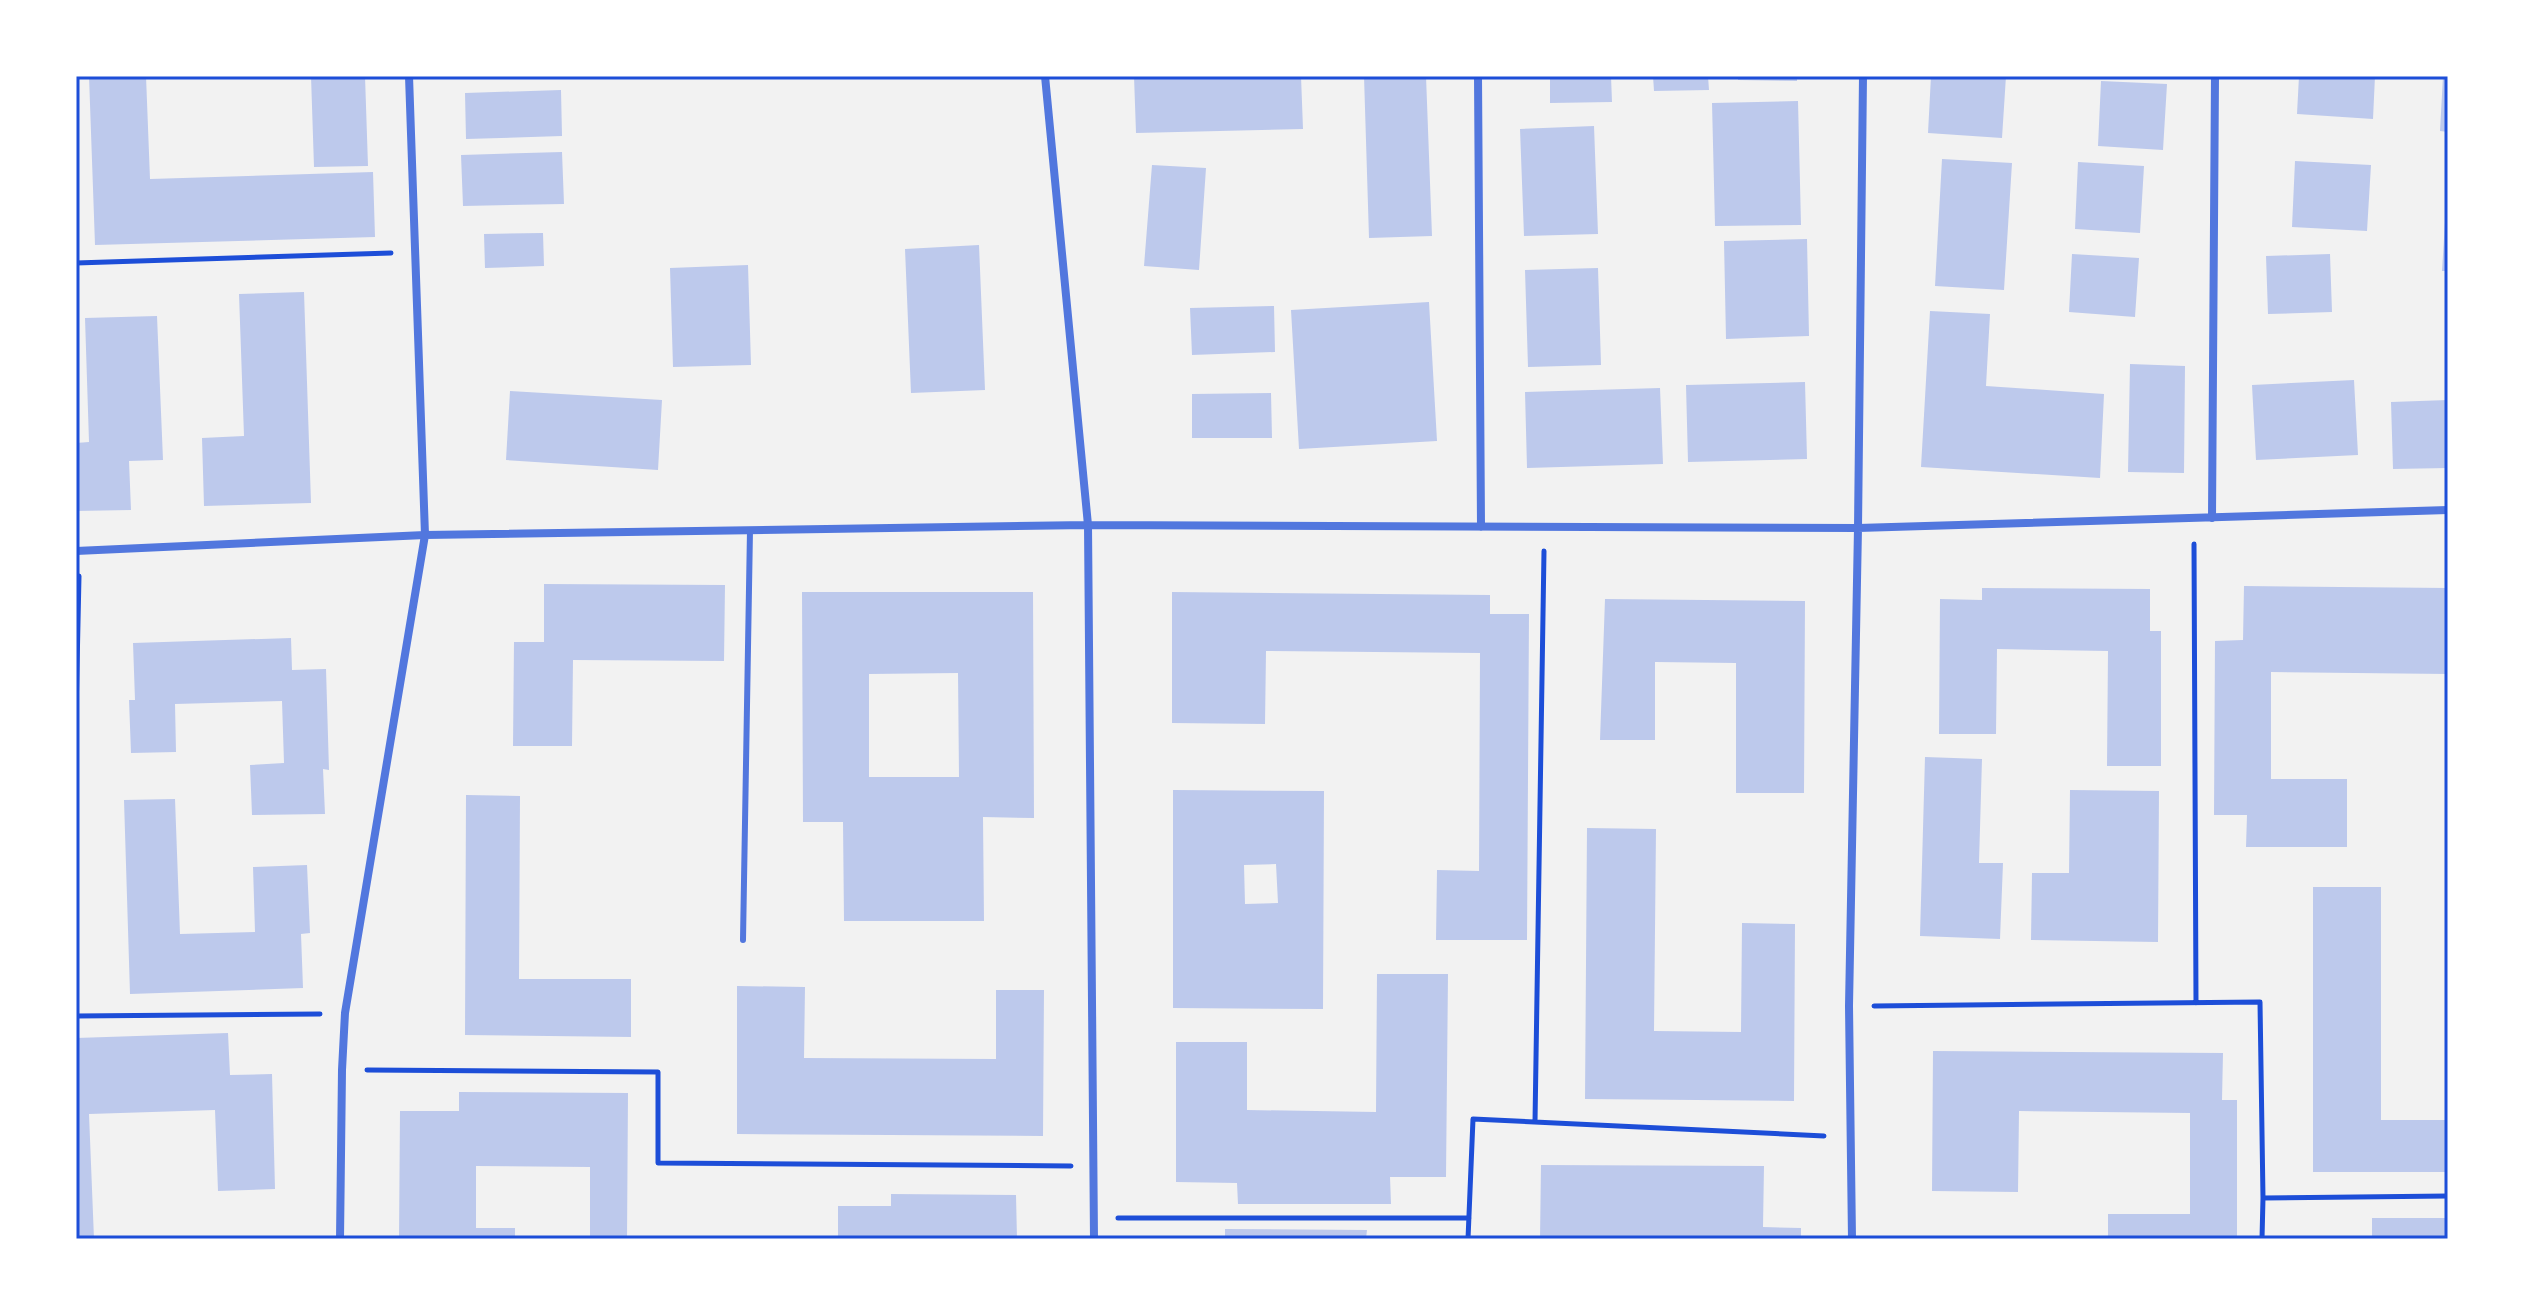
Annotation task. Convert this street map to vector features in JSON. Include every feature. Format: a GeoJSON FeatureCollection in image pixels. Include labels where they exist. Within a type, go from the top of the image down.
{"type":"FeatureCollection","features":[{"type":"Feature","properties":{"kind":"street"},"geometry":{"type":"LineString","coordinates":[[340,1239],[345,1013],[425,535],[409,76]]}},
{"type":"Feature","properties":{"kind":"street"},"geometry":{"type":"LineString","coordinates":[[1045,76],[1088,525],[1094,1239]]}},
{"type":"Feature","properties":{"kind":"street"},"geometry":{"type":"LineString","coordinates":[[1478,76],[1481,527]]}},
{"type":"Feature","properties":{"kind":"street"},"geometry":{"type":"LineString","coordinates":[[1852,1239],[1849,1006],[1863,76]]}},
{"type":"Feature","properties":{"kind":"street"},"geometry":{"type":"LineString","coordinates":[[2212,518],[2215,76]]}},
{"type":"Feature","properties":{"kind":"street"},"geometry":{"type":"LineString","coordinates":[[78,551],[425,535],[1088,525],[1858,528],[2448,510]]}},
{"type":"Feature","properties":{"kind":"lane"},"geometry":{"type":"LineString","coordinates":[[743,940],[750,530]]}},
{"type":"Feature","properties":{"kind":"path"},"geometry":{"type":"LineString","coordinates":[[76,263],[416,252]]}},
{"type":"Feature","properties":{"kind":"path"},"geometry":{"type":"LineString","coordinates":[[2194,518],[2196,1003]]}},
{"type":"Feature","properties":{"kind":"path"},"geometry":{"type":"LineString","coordinates":[[1535,1122],[1545,527]]}},
{"type":"Feature","properties":{"kind":"path"},"geometry":{"type":"LineString","coordinates":[[76,715],[78,551]]}},
{"type":"Feature","properties":{"kind":"path"},"geometry":{"type":"LineString","coordinates":[[1849,1006],[2260,1002],[2262,1239]]}},
{"type":"Feature","properties":{"kind":"path"},"geometry":{"type":"LineString","coordinates":[[76,1016],[345,1013]]}},
{"type":"Feature","properties":{"kind":"path"},"geometry":{"type":"LineString","coordinates":[[342,1070],[658,1072],[658,1163],[1094,1166]]}},
{"type":"Feature","properties":{"kind":"path"},"geometry":{"type":"LineString","coordinates":[[1468,1239],[1473,1119],[1851,1137]]}},
{"type":"Feature","properties":{"kind":"path"},"geometry":{"type":"LineString","coordinates":[[2263,1198],[2448,1196]]}},
{"type":"Feature","properties":{"kind":"path"},"geometry":{"type":"LineString","coordinates":[[1094,1218],[1469,1218]]}},
{"type":"Feature","properties":{"kind":"building"},"geometry":{"type":"Polygon","coordinates":[[[89,76],[146,76],[150,179],[373,172],[375,237],[95,245],[89,76]]]}},
{"type":"Feature","properties":{"kind":"building"},"geometry":{"type":"Polygon","coordinates":[[[311,76],[365,76],[368,166],[314,167],[311,76]]]}},
{"type":"Feature","properties":{"kind":"building"},"geometry":{"type":"Polygon","coordinates":[[[1134,76],[1301,76],[1303,129],[1136,133],[1134,76]]]}},
{"type":"Feature","properties":{"kind":"building"},"geometry":{"type":"Polygon","coordinates":[[[1364,76],[1426,76],[1432,236],[1369,238],[1364,76]]]}},
{"type":"Feature","properties":{"kind":"building"},"geometry":{"type":"Polygon","coordinates":[[[1550,76],[1611,76],[1612,102],[1550,103],[1550,76]]]}},
{"type":"Feature","properties":{"kind":"building"},"geometry":{"type":"Polygon","coordinates":[[[1653,76],[1708,76],[1709,90],[1654,91],[1653,76]]]}},
{"type":"Feature","properties":{"kind":"building"},"geometry":{"type":"Polygon","coordinates":[[[1738,76],[1797,76],[1797,81],[1738,80],[1738,76]]]}},
{"type":"Feature","properties":{"kind":"building"},"geometry":{"type":"Polygon","coordinates":[[[1931,76],[2006,76],[2002,138],[1928,133],[1931,76]]]}},
{"type":"Feature","properties":{"kind":"building"},"geometry":{"type":"Polygon","coordinates":[[[2299,76],[2375,76],[2373,119],[2297,114],[2299,76]]]}},
{"type":"Feature","properties":{"kind":"building"},"geometry":{"type":"Polygon","coordinates":[[[2443,76],[2448,76],[2448,132],[2440,131],[2443,76]]]}},
{"type":"Feature","properties":{"kind":"building"},"geometry":{"type":"Polygon","coordinates":[[[2101,81],[2167,84],[2163,150],[2098,146],[2101,81]]]}},
{"type":"Feature","properties":{"kind":"building"},"geometry":{"type":"Polygon","coordinates":[[[561,90],[562,136],[466,139],[465,93],[561,90]]]}},
{"type":"Feature","properties":{"kind":"building"},"geometry":{"type":"Polygon","coordinates":[[[1798,101],[1801,225],[1715,226],[1712,103],[1798,101]]]}},
{"type":"Feature","properties":{"kind":"building"},"geometry":{"type":"Polygon","coordinates":[[[1594,126],[1598,234],[1524,236],[1520,129],[1594,126]]]}},
{"type":"Feature","properties":{"kind":"building"},"geometry":{"type":"Polygon","coordinates":[[[562,152],[564,204],[463,206],[461,155],[562,152]]]}},
{"type":"Feature","properties":{"kind":"building"},"geometry":{"type":"Polygon","coordinates":[[[1942,159],[2012,163],[2004,290],[1935,286],[1942,159]]]}},
{"type":"Feature","properties":{"kind":"building"},"geometry":{"type":"Polygon","coordinates":[[[2295,161],[2371,165],[2367,231],[2292,227],[2295,161]]]}},
{"type":"Feature","properties":{"kind":"building"},"geometry":{"type":"Polygon","coordinates":[[[2078,162],[2144,166],[2140,233],[2075,229],[2078,162]]]}},
{"type":"Feature","properties":{"kind":"building"},"geometry":{"type":"Polygon","coordinates":[[[1152,165],[1206,168],[1199,270],[1144,266],[1152,165]]]}},
{"type":"Feature","properties":{"kind":"building"},"geometry":{"type":"Polygon","coordinates":[[[2446,206],[2448,271],[2442,271],[2446,206]]]}},
{"type":"Feature","properties":{"kind":"building"},"geometry":{"type":"Polygon","coordinates":[[[543,233],[544,266],[485,268],[484,234],[543,233]]]}},
{"type":"Feature","properties":{"kind":"building"},"geometry":{"type":"Polygon","coordinates":[[[1807,239],[1809,336],[1726,339],[1724,241],[1807,239]]]}},
{"type":"Feature","properties":{"kind":"building"},"geometry":{"type":"Polygon","coordinates":[[[979,245],[985,390],[911,393],[905,249],[979,245]]]}},
{"type":"Feature","properties":{"kind":"building"},"geometry":{"type":"Polygon","coordinates":[[[2072,254],[2139,258],[2135,317],[2069,312],[2072,254]]]}},
{"type":"Feature","properties":{"kind":"building"},"geometry":{"type":"Polygon","coordinates":[[[2330,254],[2332,312],[2268,314],[2266,256],[2330,254]]]}},
{"type":"Feature","properties":{"kind":"building"},"geometry":{"type":"Polygon","coordinates":[[[748,265],[751,365],[673,367],[670,268],[748,265]]]}},
{"type":"Feature","properties":{"kind":"building"},"geometry":{"type":"Polygon","coordinates":[[[1598,268],[1601,365],[1528,367],[1525,270],[1598,268]]]}},
{"type":"Feature","properties":{"kind":"building"},"geometry":{"type":"Polygon","coordinates":[[[304,292],[311,503],[204,506],[202,438],[244,436],[239,294],[304,292]]]}},
{"type":"Feature","properties":{"kind":"building"},"geometry":{"type":"Polygon","coordinates":[[[1429,302],[1437,441],[1299,449],[1291,310],[1429,302]]]}},
{"type":"Feature","properties":{"kind":"building"},"geometry":{"type":"Polygon","coordinates":[[[1274,306],[1275,352],[1192,355],[1190,308],[1274,306]]]}},
{"type":"Feature","properties":{"kind":"building"},"geometry":{"type":"Polygon","coordinates":[[[1930,311],[1990,314],[1986,386],[2104,394],[2100,478],[1921,467],[1930,311]]]}},
{"type":"Feature","properties":{"kind":"building"},"geometry":{"type":"Polygon","coordinates":[[[157,316],[163,460],[129,461],[131,510],[76,511],[76,443],[89,442],[85,318],[157,316]]]}},
{"type":"Feature","properties":{"kind":"building"},"geometry":{"type":"Polygon","coordinates":[[[2130,364],[2185,366],[2184,473],[2128,472],[2130,364]]]}},
{"type":"Feature","properties":{"kind":"building"},"geometry":{"type":"Polygon","coordinates":[[[2354,380],[2358,455],[2256,460],[2252,385],[2354,380]]]}},
{"type":"Feature","properties":{"kind":"building"},"geometry":{"type":"Polygon","coordinates":[[[1805,382],[1807,459],[1688,462],[1686,385],[1805,382]]]}},
{"type":"Feature","properties":{"kind":"building"},"geometry":{"type":"Polygon","coordinates":[[[1660,388],[1663,464],[1527,468],[1525,392],[1660,388]]]}},
{"type":"Feature","properties":{"kind":"building"},"geometry":{"type":"Polygon","coordinates":[[[510,391],[662,400],[658,470],[506,460],[510,391]]]}},
{"type":"Feature","properties":{"kind":"building"},"geometry":{"type":"Polygon","coordinates":[[[1271,393],[1272,438],[1192,438],[1192,394],[1271,393]]]}},
{"type":"Feature","properties":{"kind":"building"},"geometry":{"type":"Polygon","coordinates":[[[2448,400],[2448,468],[2393,469],[2391,402],[2448,400]]]}},
{"type":"Feature","properties":{"kind":"building"},"geometry":{"type":"Polygon","coordinates":[[[544,584],[725,585],[724,661],[573,660],[572,746],[513,746],[514,642],[544,642],[544,584]]]}},
{"type":"Feature","properties":{"kind":"building"},"geometry":{"type":"Polygon","coordinates":[[[2244,586],[2448,588],[2448,674],[2271,672],[2271,779],[2347,779],[2347,847],[2246,847],[2247,815],[2214,815],[2215,641],[2243,640],[2244,586]]]}},
{"type":"Feature","properties":{"kind":"building"},"geometry":{"type":"Polygon","coordinates":[[[1982,588],[2150,589],[2150,631],[2161,631],[2161,766],[2107,766],[2108,651],[1997,649],[1996,734],[1939,734],[1940,599],[1982,600],[1982,588]]]}},
{"type":"Feature","properties":{"kind":"building"},"geometry":{"type":"Polygon","coordinates":[[[802,592],[1033,592],[1034,818],[983,817],[984,921],[844,921],[843,822],[803,822],[802,592]],[[958,673],[869,674],[869,777],[959,777],[958,673]]]}},
{"type":"Feature","properties":{"kind":"building"},"geometry":{"type":"Polygon","coordinates":[[[1172,592],[1490,595],[1490,614],[1529,614],[1527,940],[1436,940],[1437,870],[1479,871],[1480,653],[1266,651],[1265,724],[1172,723],[1172,592]]]}},
{"type":"Feature","properties":{"kind":"building"},"geometry":{"type":"Polygon","coordinates":[[[1605,599],[1805,601],[1804,793],[1736,793],[1736,663],[1655,662],[1655,740],[1600,740],[1605,599]]]}},
{"type":"Feature","properties":{"kind":"building"},"geometry":{"type":"Polygon","coordinates":[[[291,638],[292,670],[326,669],[329,770],[323,769],[325,814],[252,815],[250,765],[284,763],[282,701],[175,704],[176,752],[131,753],[129,700],[135,700],[133,643],[291,638]]]}},
{"type":"Feature","properties":{"kind":"building"},"geometry":{"type":"Polygon","coordinates":[[[1925,757],[1982,759],[1979,863],[2003,863],[2000,939],[1920,936],[1925,757]]]}},
{"type":"Feature","properties":{"kind":"building"},"geometry":{"type":"Polygon","coordinates":[[[1173,790],[1324,791],[1323,1009],[1173,1008],[1173,790]],[[1276,864],[1244,865],[1245,904],[1278,903],[1276,864]]]}},
{"type":"Feature","properties":{"kind":"building"},"geometry":{"type":"Polygon","coordinates":[[[2070,790],[2159,791],[2158,942],[2031,940],[2032,873],[2069,873],[2070,790]]]}},
{"type":"Feature","properties":{"kind":"building"},"geometry":{"type":"Polygon","coordinates":[[[466,795],[520,796],[519,979],[631,979],[631,1037],[465,1035],[466,795]]]}},
{"type":"Feature","properties":{"kind":"building"},"geometry":{"type":"Polygon","coordinates":[[[175,799],[180,934],[255,932],[253,867],[307,865],[310,933],[301,934],[303,988],[130,994],[124,800],[175,799]]]}},
{"type":"Feature","properties":{"kind":"building"},"geometry":{"type":"Polygon","coordinates":[[[1587,828],[1656,829],[1654,1031],[1741,1032],[1742,923],[1795,924],[1794,1101],[1585,1099],[1587,828]]]}},
{"type":"Feature","properties":{"kind":"building"},"geometry":{"type":"Polygon","coordinates":[[[2313,887],[2381,887],[2381,1120],[2448,1120],[2448,1172],[2313,1172],[2313,887]]]}},
{"type":"Feature","properties":{"kind":"building"},"geometry":{"type":"Polygon","coordinates":[[[1377,974],[1448,974],[1446,1177],[1390,1177],[1391,1204],[1238,1204],[1237,1183],[1176,1182],[1176,1042],[1247,1042],[1247,1110],[1376,1112],[1377,974]]]}},
{"type":"Feature","properties":{"kind":"building"},"geometry":{"type":"Polygon","coordinates":[[[737,986],[805,987],[804,1058],[996,1059],[996,990],[1044,990],[1043,1136],[737,1134],[737,986]]]}},
{"type":"Feature","properties":{"kind":"building"},"geometry":{"type":"Polygon","coordinates":[[[228,1033],[230,1075],[272,1074],[275,1189],[218,1191],[215,1110],[89,1114],[94,1239],[76,1239],[76,1038],[228,1033]]]}},
{"type":"Feature","properties":{"kind":"building"},"geometry":{"type":"Polygon","coordinates":[[[1933,1051],[2223,1053],[2222,1100],[2237,1100],[2237,1239],[2108,1239],[2108,1214],[2190,1214],[2190,1113],[2019,1111],[2018,1192],[1932,1191],[1933,1051]]]}},
{"type":"Feature","properties":{"kind":"building"},"geometry":{"type":"Polygon","coordinates":[[[459,1092],[628,1093],[627,1239],[590,1239],[590,1167],[476,1166],[476,1228],[515,1228],[515,1239],[399,1239],[400,1111],[459,1111],[459,1092]]]}},
{"type":"Feature","properties":{"kind":"building"},"geometry":{"type":"Polygon","coordinates":[[[1541,1165],[1764,1166],[1763,1227],[1801,1228],[1801,1239],[1540,1239],[1541,1165]]]}},
{"type":"Feature","properties":{"kind":"building"},"geometry":{"type":"Polygon","coordinates":[[[891,1194],[1016,1195],[1017,1239],[838,1239],[838,1206],[891,1206],[891,1194]]]}},
{"type":"Feature","properties":{"kind":"building"},"geometry":{"type":"Polygon","coordinates":[[[2372,1218],[2448,1218],[2448,1239],[2372,1239],[2372,1218]]]}},
{"type":"Feature","properties":{"kind":"building"},"geometry":{"type":"Polygon","coordinates":[[[1225,1229],[1367,1230],[1366,1239],[1225,1239],[1225,1229]]]}}]}
